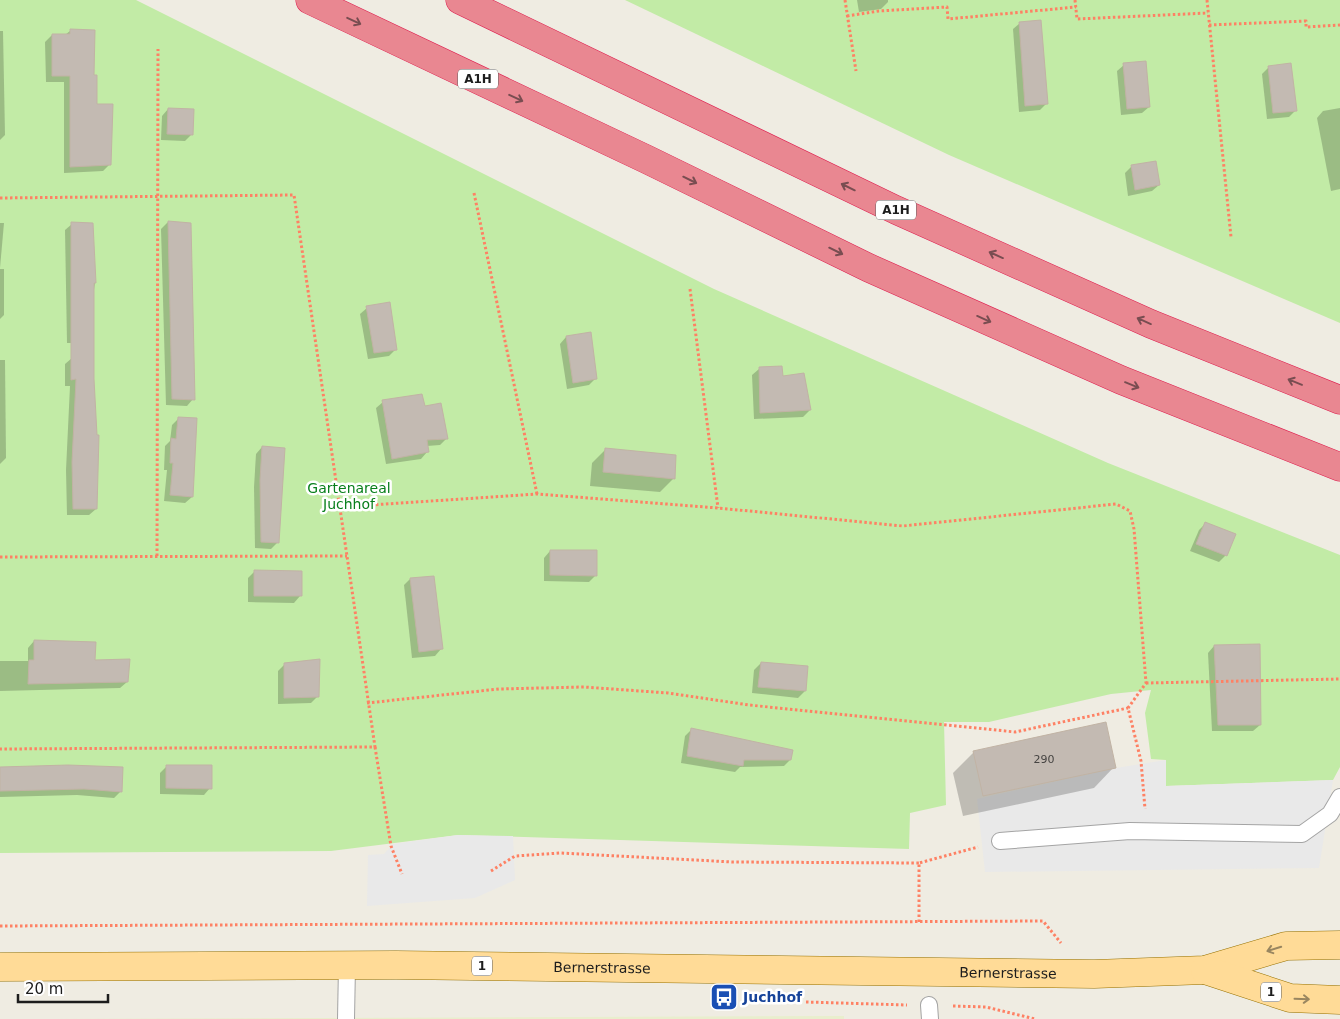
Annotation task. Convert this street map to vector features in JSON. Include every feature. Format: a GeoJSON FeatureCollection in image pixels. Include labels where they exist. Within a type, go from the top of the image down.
{"type":"FeatureCollection","features":[{"type":"Feature","properties":{"kind":"highway","name":"A1H"},"geometry":{"type":"LineString","coordinates":[[310,0],[655,163],[869,268],[1121,380],[1340,467]]}},
{"type":"Feature","properties":{"kind":"highway","name":"A1H"},"geometry":{"type":"LineString","coordinates":[[460,0],[896,210],[1150,324],[1340,400]]}},
{"type":"Feature","properties":{"kind":"main road","name":"Bernerstrasse"},"geometry":{"type":"LineString","coordinates":[[0,967],[347,966],[1094,974],[1205,970],[1286,946],[1340,945]]}},
{"type":"Feature","properties":{"kind":"main road","name":"Bernerstrasse"},"geometry":{"type":"LineString","coordinates":[[1205,970],[1290,998],[1340,1000]]}},
{"type":"Feature","properties":{"kind":"lane"},"geometry":{"type":"LineString","coordinates":[[1000,841],[1130,831],[1302,834],[1330,814],[1340,797]]}},
{"type":"Feature","properties":{"kind":"lane"},"geometry":{"type":"LineString","coordinates":[[346,1019],[347,966]]}},
{"type":"Feature","properties":{"kind":"path"},"geometry":{"type":"LineString","coordinates":[[845,0],[856,71]]}},
{"type":"Feature","properties":{"kind":"path"},"geometry":{"type":"LineString","coordinates":[[1075,0],[1077,19],[1208,13]]}},
{"type":"Feature","properties":{"kind":"path"},"geometry":{"type":"LineString","coordinates":[[1207,0],[1231,237]]}},
{"type":"Feature","properties":{"kind":"path"},"geometry":{"type":"LineString","coordinates":[[847,16],[879,10],[947,6],[948,19],[1076,7]]}},
{"type":"Feature","properties":{"kind":"path"},"geometry":{"type":"LineString","coordinates":[[1209,24],[1306,21],[1306,27],[1340,25]]}},
{"type":"Feature","properties":{"kind":"path"},"geometry":{"type":"LineString","coordinates":[[157,556],[158,50]]}},
{"type":"Feature","properties":{"kind":"path"},"geometry":{"type":"LineString","coordinates":[[474,193],[537,494]]}},
{"type":"Feature","properties":{"kind":"path"},"geometry":{"type":"LineString","coordinates":[[0,198],[294,195],[367,703],[391,846],[402,874]]}},
{"type":"Feature","properties":{"kind":"path"},"geometry":{"type":"LineString","coordinates":[[690,289],[718,508]]}},
{"type":"Feature","properties":{"kind":"path"},"geometry":{"type":"LineString","coordinates":[[340,507],[537,494],[718,508],[903,526],[1116,504],[1130,511],[1134,529],[1146,683],[1128,708],[1015,732],[749,705],[668,693],[584,686],[499,689],[367,703]]}},
{"type":"Feature","properties":{"kind":"path"},"geometry":{"type":"LineString","coordinates":[[0,557],[347,556]]}},
{"type":"Feature","properties":{"kind":"path"},"geometry":{"type":"LineString","coordinates":[[1146,683],[1340,679]]}},
{"type":"Feature","properties":{"kind":"path"},"geometry":{"type":"LineString","coordinates":[[1128,708],[1141,761],[1146,832]]}},
{"type":"Feature","properties":{"kind":"path"},"geometry":{"type":"LineString","coordinates":[[0,749],[375,747]]}},
{"type":"Feature","properties":{"kind":"path"},"geometry":{"type":"LineString","coordinates":[[491,871],[515,856],[560,853],[733,862],[919,863],[1000,841]]}},
{"type":"Feature","properties":{"kind":"path"},"geometry":{"type":"LineString","coordinates":[[919,863],[919,922]]}},
{"type":"Feature","properties":{"kind":"path"},"geometry":{"type":"LineString","coordinates":[[0,926],[1043,921]]}},
{"type":"Feature","properties":{"kind":"green space","name":"Gartenareal Juchhof"},"geometry":{"type":"Polygon","coordinates":[[[0,0],[136,0],[714,289],[1108,463],[1340,555],[1340,767],[1333,780],[1166,786],[1166,760],[1151,759],[1145,713],[1151,690],[1111,694],[989,722],[944,722],[946,805],[910,813],[909,849],[458,835],[331,851],[0,853],[0,0]]]}},
{"type":"Feature","properties":{"kind":"green space"},"geometry":{"type":"Polygon","coordinates":[[[625,0],[1340,0],[1340,323],[949,155],[625,0]]]}},
{"type":"Feature","properties":{"kind":"green space","name":"Juchhof"},"geometry":{"type":"Polygon","coordinates":[[[844,1016],[844,1019],[50,1019],[844,1016]]]}},
{"type":"Feature","properties":{"kind":"shaded area"},"geometry":{"type":"Polygon","coordinates":[[[1166,760],[1166,786],[1333,780],[1319,868],[985,872],[977,799],[1116,768],[1166,760]]]}},
{"type":"Feature","properties":{"kind":"shaded area"},"geometry":{"type":"Polygon","coordinates":[[[458,835],[513,836],[515,880],[475,898],[367,906],[368,855],[384,854],[393,844],[458,835]]]}},
{"type":"Feature","properties":{"kind":"building"},"geometry":{"type":"Polygon","coordinates":[[[1041,20],[1048,104],[1025,106],[1019,22],[1041,20]]]}},
{"type":"Feature","properties":{"kind":"building"},"geometry":{"type":"Polygon","coordinates":[[[70,29],[95,30],[94,75],[97,75],[97,104],[113,104],[111,165],[70,167],[70,76],[52,76],[52,34],[70,34],[70,29]]]}},
{"type":"Feature","properties":{"kind":"building"},"geometry":{"type":"Polygon","coordinates":[[[1146,61],[1150,107],[1127,109],[1123,63],[1146,61]]]}},
{"type":"Feature","properties":{"kind":"building"},"geometry":{"type":"Polygon","coordinates":[[[1291,63],[1297,111],[1273,113],[1268,66],[1291,63]]]}},
{"type":"Feature","properties":{"kind":"building"},"geometry":{"type":"Polygon","coordinates":[[[168,108],[194,109],[193,135],[167,134],[168,108]]]}},
{"type":"Feature","properties":{"kind":"building"},"geometry":{"type":"Polygon","coordinates":[[[1156,161],[1160,185],[1135,190],[1131,165],[1156,161]]]}},
{"type":"Feature","properties":{"kind":"building"},"geometry":{"type":"Polygon","coordinates":[[[168,221],[191,223],[195,400],[172,399],[168,221]]]}},
{"type":"Feature","properties":{"kind":"building"},"geometry":{"type":"Polygon","coordinates":[[[71,222],[93,223],[96,283],[94,283],[94,379],[97,435],[99,435],[97,509],[73,509],[72,462],[76,379],[71,380],[71,222]]]}},
{"type":"Feature","properties":{"kind":"building"},"geometry":{"type":"Polygon","coordinates":[[[390,302],[397,350],[374,353],[366,306],[390,302]]]}},
{"type":"Feature","properties":{"kind":"building"},"geometry":{"type":"Polygon","coordinates":[[[591,332],[597,379],[573,383],[566,336],[591,332]]]}},
{"type":"Feature","properties":{"kind":"building"},"geometry":{"type":"Polygon","coordinates":[[[782,366],[783,376],[804,373],[811,410],[760,413],[759,367],[782,366]]]}},
{"type":"Feature","properties":{"kind":"building"},"geometry":{"type":"Polygon","coordinates":[[[422,394],[425,406],[441,403],[448,439],[427,440],[429,452],[392,459],[382,400],[422,394]]]}},
{"type":"Feature","properties":{"kind":"building"},"geometry":{"type":"Polygon","coordinates":[[[178,417],[197,418],[193,497],[170,495],[173,463],[170,463],[171,438],[176,439],[178,417]]]}},
{"type":"Feature","properties":{"kind":"building"},"geometry":{"type":"Polygon","coordinates":[[[262,446],[285,448],[279,543],[261,542],[260,480],[262,446]]]}},
{"type":"Feature","properties":{"kind":"building"},"geometry":{"type":"Polygon","coordinates":[[[605,448],[676,455],[675,479],[603,472],[605,448]]]}},
{"type":"Feature","properties":{"kind":"building"},"geometry":{"type":"Polygon","coordinates":[[[1205,522],[1236,534],[1227,556],[1196,544],[1205,522]]]}},
{"type":"Feature","properties":{"kind":"building"},"geometry":{"type":"Polygon","coordinates":[[[550,550],[597,550],[597,576],[550,575],[550,550]]]}},
{"type":"Feature","properties":{"kind":"building"},"geometry":{"type":"Polygon","coordinates":[[[254,570],[302,571],[302,596],[254,596],[254,570]]]}},
{"type":"Feature","properties":{"kind":"building"},"geometry":{"type":"Polygon","coordinates":[[[434,576],[443,649],[419,652],[410,578],[434,576]]]}},
{"type":"Feature","properties":{"kind":"building"},"geometry":{"type":"Polygon","coordinates":[[[34,640],[96,642],[95,660],[130,659],[128,682],[28,684],[29,660],[34,660],[34,640]]]}},
{"type":"Feature","properties":{"kind":"building"},"geometry":{"type":"Polygon","coordinates":[[[1260,644],[1261,725],[1218,725],[1214,645],[1260,644]]]}},
{"type":"Feature","properties":{"kind":"building"},"geometry":{"type":"Polygon","coordinates":[[[320,659],[319,697],[284,698],[284,663],[320,659]]]}},
{"type":"Feature","properties":{"kind":"building"},"geometry":{"type":"Polygon","coordinates":[[[761,662],[808,666],[806,691],[758,687],[761,662]]]}},
{"type":"Feature","properties":{"kind":"building"},"geometry":{"type":"Polygon","coordinates":[[[1106,722],[1116,768],[983,796],[973,751],[1106,722]]]}},
{"type":"Feature","properties":{"kind":"building"},"geometry":{"type":"Polygon","coordinates":[[[691,728],[793,750],[791,760],[744,760],[743,766],[687,756],[691,728]]]}},
{"type":"Feature","properties":{"kind":"building"},"geometry":{"type":"Polygon","coordinates":[[[68,765],[123,767],[122,792],[84,789],[0,791],[0,767],[68,765]]]}},
{"type":"Feature","properties":{"kind":"building"},"geometry":{"type":"Polygon","coordinates":[[[166,765],[212,765],[212,789],[166,788],[166,765]]]}},
{"type":"Feature","properties":{"kind":"place","name":"Juchhof"},"geometry":{"type":"Point","coordinates":[724,997]}}]}
